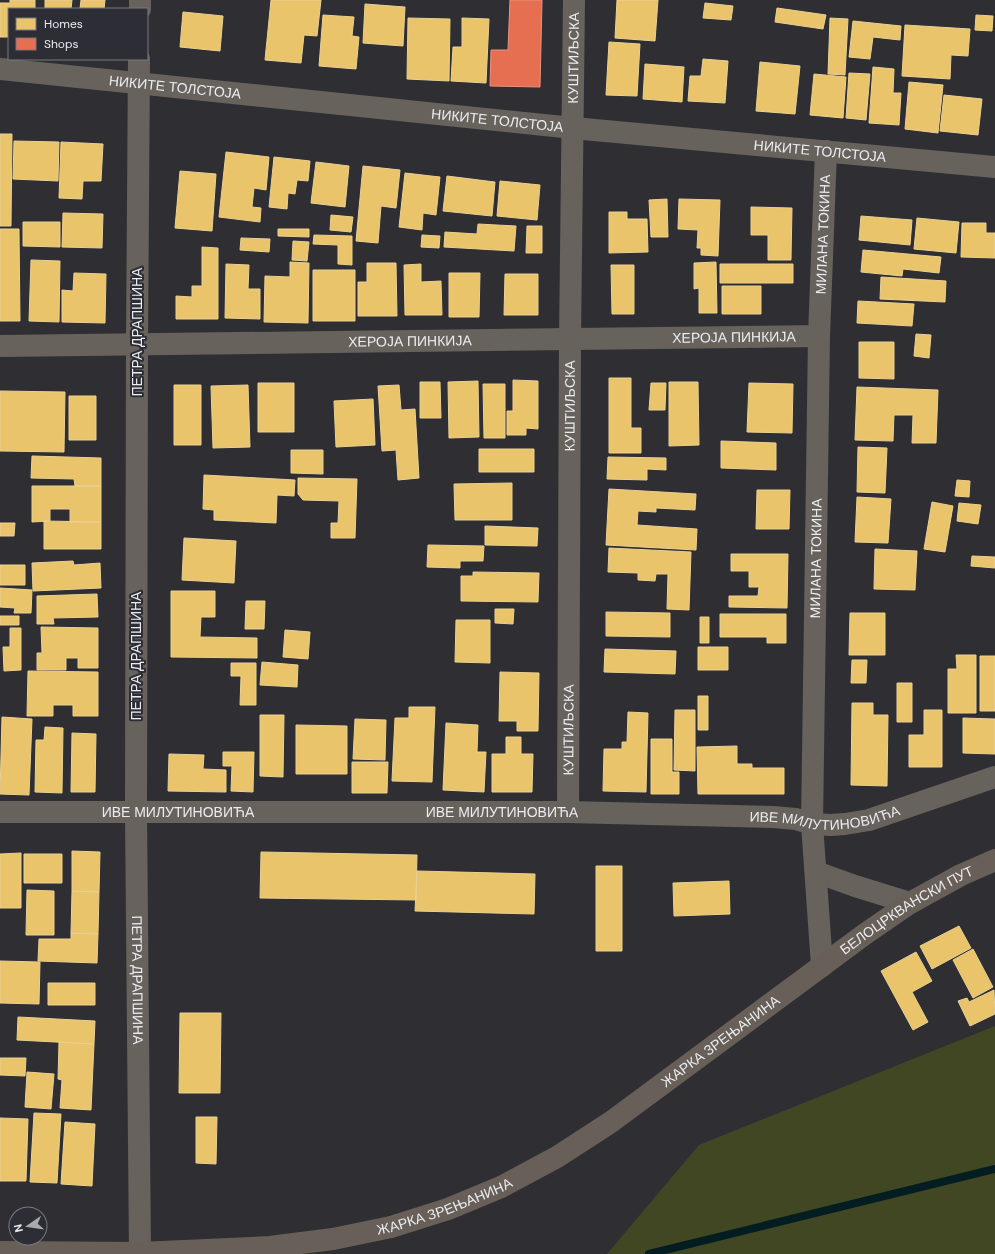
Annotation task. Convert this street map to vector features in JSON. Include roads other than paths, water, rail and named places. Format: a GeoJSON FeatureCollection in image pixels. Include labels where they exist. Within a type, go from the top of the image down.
{"type":"FeatureCollection","features":[{"type":"Feature","properties":{"kind":"main road","name":"БЕЛОЦРКВАНСКИ ПУТ"},"geometry":{"type":"LineString","coordinates":[[822,966],[910,903],[961,875],[995,860]]}},
{"type":"Feature","properties":{"kind":"main road","name":"ЖАРКА ЗРЕЊАНИНА"},"geometry":{"type":"LineString","coordinates":[[0,1252],[140,1253],[270,1247],[333,1239],[391,1227],[448,1209],[501,1187],[557,1157],[611,1122],[822,966]]}},
{"type":"Feature","properties":{"kind":"street","name":"КУШТИЉСКА"},"geometry":{"type":"LineString","coordinates":[[568,812],[570,340],[574,0]]}},
{"type":"Feature","properties":{"kind":"street","name":"ПЕТРА ДРАПШИНА"},"geometry":{"type":"LineString","coordinates":[[139,60],[136,812],[140,1253]]}},
{"type":"Feature","properties":{"kind":"street","name":"НИКИТЕ ТОЛСТОЈА"},"geometry":{"type":"LineString","coordinates":[[0,69],[573,128],[995,167]]}},
{"type":"Feature","properties":{"kind":"street","name":"МИЛАНА ТОКИНА"},"geometry":{"type":"LineString","coordinates":[[822,966],[812,824],[819,336],[826,151]]}},
{"type":"Feature","properties":{"kind":"street","name":"ХЕРОЈА ПИНКИЈА"},"geometry":{"type":"LineString","coordinates":[[0,346],[819,336]]}},
{"type":"Feature","properties":{"kind":"street","name":"ИВЕ МИЛУТИНОВИЋА"},"geometry":{"type":"LineString","coordinates":[[0,812],[568,812],[773,817],[796,819],[812,824],[845,824],[869,820],[995,777]]}},
{"type":"Feature","properties":{"kind":"street"},"geometry":{"type":"LineString","coordinates":[[816,872],[910,903]]}},
{"type":"Feature","properties":{"kind":"waterway"},"geometry":{"type":"LineString","coordinates":[[649,1254],[995,1169]]}}]}
